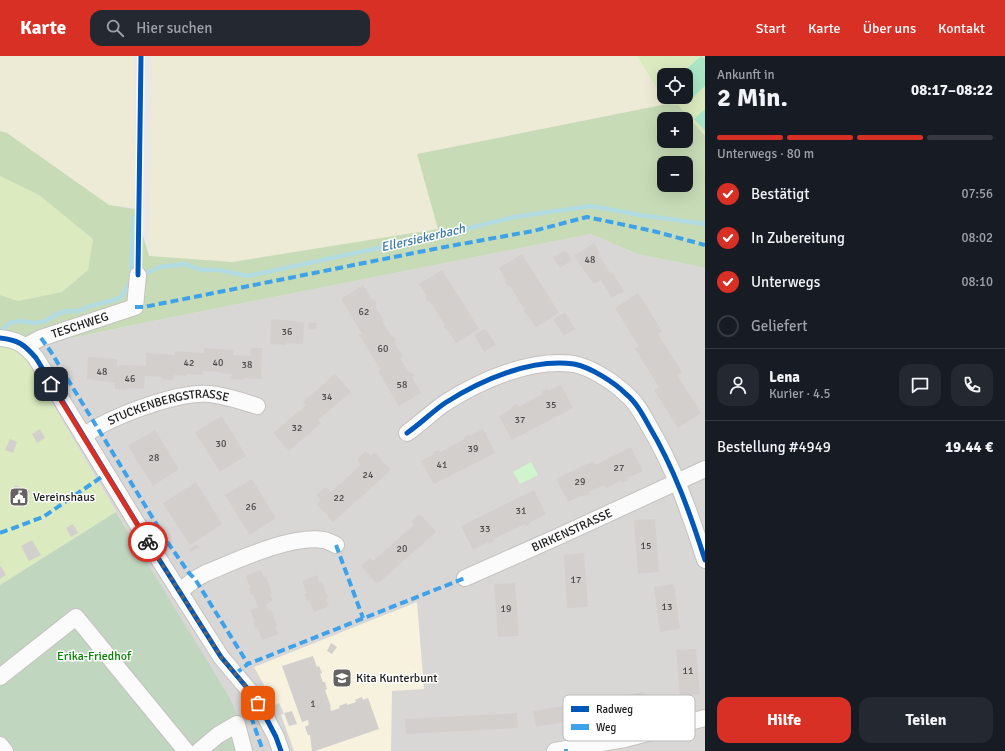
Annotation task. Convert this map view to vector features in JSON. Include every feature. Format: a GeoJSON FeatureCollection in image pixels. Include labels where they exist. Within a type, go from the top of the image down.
{"type":"FeatureCollection","features":[{"type":"Feature","properties":{"kind":"street","name":"TESCHWEG"},"geometry":{"type":"LineString","coordinates":[[26,346],[41,338],[135,307],[138,274]]}},
{"type":"Feature","properties":{"kind":"street"},"geometry":{"type":"LineString","coordinates":[[0,338],[13,340],[26,346],[36,358],[179,592],[221,657],[256,700],[276,737],[281,751]]}},
{"type":"Feature","properties":{"kind":"street"},"geometry":{"type":"LineString","coordinates":[[407,433],[445,403],[494,377],[533,365],[554,363],[575,365],[594,372],[610,381],[627,394],[653,433],[678,482],[705,560]]}},
{"type":"Feature","properties":{"kind":"street","name":"STUCKENBERGSTRASSE"},"geometry":{"type":"LineString","coordinates":[[83,436],[97,426],[156,403],[179,396],[208,394],[232,398],[257,406]]}},
{"type":"Feature","properties":{"kind":"street","name":"BIRKENSTRASSE"},"geometry":{"type":"LineString","coordinates":[[465,578],[705,469]]}},
{"type":"Feature","properties":{"kind":"street"},"geometry":{"type":"LineString","coordinates":[[179,592],[195,579],[206,573],[284,543],[303,540],[325,540],[336,545]]}},
{"type":"Feature","properties":{"kind":"street"},"geometry":{"type":"LineString","coordinates":[[0,677],[76,617],[186,751]]}},
{"type":"Feature","properties":{"kind":"street"},"geometry":{"type":"LineString","coordinates":[[695,721],[705,718]]}},
{"type":"Feature","properties":{"kind":"street"},"geometry":{"type":"LineString","coordinates":[[199,751],[218,735],[237,724],[244,751]]}},
{"type":"Feature","properties":{"kind":"street"},"geometry":{"type":"LineString","coordinates":[[555,751],[624,745],[636,741]]}},
{"type":"Feature","properties":{"kind":"street"},"geometry":{"type":"LineString","coordinates":[[0,746],[5,751]]}},
{"type":"Feature","properties":{"kind":"shaded area"},"geometry":{"type":"Polygon","coordinates":[[[0,56],[134,56],[134,207],[109,206],[7,133],[0,131],[0,56]]]}},
{"type":"Feature","properties":{"kind":"shaded area"},"geometry":{"type":"Polygon","coordinates":[[[152,56],[637,56],[657,88],[657,104],[667,104],[417,154],[439,229],[232,262],[149,256],[152,56]]]}},
{"type":"Feature","properties":{"kind":"shaded area"},"geometry":{"type":"Polygon","coordinates":[[[591,234],[637,254],[705,268],[705,751],[253,751],[230,698],[146,562],[20,349],[143,323],[591,234]]]}},
{"type":"Feature","properties":{"kind":"shaded area","name":"Kita Kunterbunt"},"geometry":{"type":"Polygon","coordinates":[[[417,602],[424,689],[392,691],[391,751],[294,751],[281,715],[284,713],[279,703],[275,705],[254,667],[417,602]]]}},
{"type":"Feature","properties":{"kind":"green space"},"geometry":{"type":"Polygon","coordinates":[[[637,56],[705,56],[705,136],[693,122],[693,112],[684,112],[678,105],[667,104],[693,104],[693,68],[657,68],[657,88],[637,56]]]}},
{"type":"Feature","properties":{"kind":"green space"},"geometry":{"type":"Polygon","coordinates":[[[701,56],[705,59],[705,86],[693,97],[693,68],[688,68],[701,56]]]}},
{"type":"Feature","properties":{"kind":"green space"},"geometry":{"type":"Polygon","coordinates":[[[667,104],[678,105],[684,112],[657,112],[657,148],[693,148],[693,122],[705,136],[705,268],[637,254],[591,234],[143,323],[20,349],[0,346],[0,295],[18,301],[62,292],[88,270],[93,239],[39,195],[0,176],[0,131],[7,133],[109,205],[135,209],[149,256],[232,262],[438,229],[417,154],[667,104]]]}},
{"type":"Feature","properties":{"kind":"green space"},"geometry":{"type":"Polygon","coordinates":[[[705,109],[705,131],[694,119],[705,109]]]}},
{"type":"Feature","properties":{"kind":"green space"},"geometry":{"type":"Polygon","coordinates":[[[0,176],[39,195],[93,238],[88,270],[62,292],[18,301],[0,295],[0,176]]]}},
{"type":"Feature","properties":{"kind":"green space"},"geometry":{"type":"Polygon","coordinates":[[[0,346],[20,349],[116,512],[0,585],[0,346]]]}},
{"type":"Feature","properties":{"kind":"green space"},"geometry":{"type":"Polygon","coordinates":[[[531,462],[538,475],[520,484],[513,472],[531,462]]]}},
{"type":"Feature","properties":{"kind":"green space","name":"Erika-Friedhof"},"geometry":{"type":"Polygon","coordinates":[[[116,512],[230,698],[253,751],[0,751],[0,585],[116,512]]]}},
{"type":"Feature","properties":{"kind":"building"},"geometry":{"type":"Polygon","coordinates":[[[594,243],[600,253],[598,254],[624,291],[612,298],[601,280],[594,284],[574,256],[594,243]]]}},
{"type":"Feature","properties":{"kind":"building"},"geometry":{"type":"Polygon","coordinates":[[[565,250],[572,260],[560,268],[553,257],[565,250]]]}},
{"type":"Feature","properties":{"kind":"building"},"geometry":{"type":"Polygon","coordinates":[[[522,254],[559,313],[536,327],[528,315],[527,316],[523,311],[525,310],[510,286],[508,287],[499,268],[522,254]]]}},
{"type":"Feature","properties":{"kind":"building"},"geometry":{"type":"Polygon","coordinates":[[[442,270],[479,329],[456,343],[449,331],[447,332],[443,326],[445,325],[430,302],[428,302],[425,297],[427,296],[419,284],[442,270]]]}},
{"type":"Feature","properties":{"kind":"building"},"geometry":{"type":"Polygon","coordinates":[[[363,285],[372,300],[374,299],[377,304],[375,305],[384,320],[382,321],[391,336],[392,335],[396,340],[394,342],[403,356],[400,358],[409,373],[411,372],[414,376],[412,377],[421,393],[399,406],[378,371],[381,370],[359,335],[362,334],[341,299],[363,285]]]}},
{"type":"Feature","properties":{"kind":"building"},"geometry":{"type":"Polygon","coordinates":[[[638,293],[662,331],[658,334],[682,372],[677,375],[701,413],[678,428],[654,390],[659,387],[635,349],[639,346],[615,308],[638,293]]]}},
{"type":"Feature","properties":{"kind":"building"},"geometry":{"type":"Polygon","coordinates":[[[565,312],[575,329],[564,336],[553,319],[565,312]]]}},
{"type":"Feature","properties":{"kind":"building"},"geometry":{"type":"Polygon","coordinates":[[[271,319],[304,322],[303,344],[270,344],[271,319]]]}},
{"type":"Feature","properties":{"kind":"building"},"geometry":{"type":"Polygon","coordinates":[[[309,323],[317,323],[316,330],[308,329],[309,323]]]}},
{"type":"Feature","properties":{"kind":"building"},"geometry":{"type":"Polygon","coordinates":[[[485,328],[496,345],[484,352],[474,335],[485,328]]]}},
{"type":"Feature","properties":{"kind":"building"},"geometry":{"type":"Polygon","coordinates":[[[204,348],[233,350],[233,355],[251,356],[251,348],[262,348],[261,379],[231,379],[232,374],[203,371],[203,375],[174,375],[173,380],[162,379],[162,377],[145,376],[144,389],[127,388],[127,390],[115,389],[115,383],[87,379],[88,357],[117,359],[117,365],[146,366],[146,353],[175,355],[175,351],[204,353],[204,348]]]}},
{"type":"Feature","properties":{"kind":"building"},"geometry":{"type":"Polygon","coordinates":[[[335,374],[351,392],[318,420],[321,423],[289,451],[273,433],[306,405],[303,402],[335,374]]]}},
{"type":"Feature","properties":{"kind":"building"},"geometry":{"type":"Polygon","coordinates":[[[561,385],[573,408],[512,440],[499,416],[512,409],[511,407],[517,404],[518,407],[542,394],[541,392],[547,389],[548,391],[561,385]]]}},
{"type":"Feature","properties":{"kind":"building"},"geometry":{"type":"Polygon","coordinates":[[[222,416],[246,456],[220,472],[195,432],[222,416]]]}},
{"type":"Feature","properties":{"kind":"building"},"geometry":{"type":"Polygon","coordinates":[[[40,429],[45,438],[37,443],[32,434],[40,429]]]}},
{"type":"Feature","properties":{"kind":"building"},"geometry":{"type":"Polygon","coordinates":[[[483,429],[495,453],[434,484],[421,461],[434,454],[433,452],[439,450],[440,452],[465,439],[464,437],[469,434],[470,436],[483,429]]]}},
{"type":"Feature","properties":{"kind":"building"},"geometry":{"type":"Polygon","coordinates":[[[155,430],[179,469],[153,486],[128,446],[155,430]]]}},
{"type":"Feature","properties":{"kind":"building"},"geometry":{"type":"Polygon","coordinates":[[[10,439],[17,442],[13,453],[5,450],[10,439]]]}},
{"type":"Feature","properties":{"kind":"building"},"geometry":{"type":"Polygon","coordinates":[[[631,447],[643,471],[627,478],[628,480],[622,483],[621,481],[606,488],[604,485],[589,492],[590,494],[584,497],[583,495],[568,502],[556,479],[593,461],[595,465],[631,447]]]}},
{"type":"Feature","properties":{"kind":"building"},"geometry":{"type":"Polygon","coordinates":[[[366,451],[371,456],[375,453],[391,470],[333,522],[317,504],[321,500],[316,495],[326,487],[331,492],[361,465],[357,460],[366,451]]]}},
{"type":"Feature","properties":{"kind":"building"},"geometry":{"type":"Polygon","coordinates":[[[252,479],[276,518],[250,535],[225,495],[252,479]]]}},
{"type":"Feature","properties":{"kind":"building"},"geometry":{"type":"Polygon","coordinates":[[[196,482],[222,524],[190,545],[163,503],[196,482]]]}},
{"type":"Feature","properties":{"kind":"building","name":"Vereinshaus"},"geometry":{"type":"Polygon","coordinates":[[[15,485],[30,491],[23,508],[9,502],[15,485]]]}},
{"type":"Feature","properties":{"kind":"building"},"geometry":{"type":"Polygon","coordinates":[[[534,490],[546,514],[530,522],[531,523],[526,526],[525,524],[494,539],[495,541],[489,544],[488,542],[473,550],[461,526],[534,490]]]}},
{"type":"Feature","properties":{"kind":"building"},"geometry":{"type":"Polygon","coordinates":[[[420,514],[436,532],[377,584],[361,566],[370,558],[373,561],[414,525],[411,521],[420,514]]]}},
{"type":"Feature","properties":{"kind":"building"},"geometry":{"type":"Polygon","coordinates":[[[655,519],[659,572],[638,574],[634,520],[655,519]]]}},
{"type":"Feature","properties":{"kind":"building"},"geometry":{"type":"Polygon","coordinates":[[[73,524],[78,533],[71,537],[66,528],[73,524]]]}},
{"type":"Feature","properties":{"kind":"building"},"geometry":{"type":"Polygon","coordinates":[[[32,540],[41,555],[29,561],[21,546],[32,540]]]}},
{"type":"Feature","properties":{"kind":"building"},"geometry":{"type":"Polygon","coordinates":[[[197,544],[199,547],[191,552],[189,549],[197,544]]]}},
{"type":"Feature","properties":{"kind":"building"},"geometry":{"type":"Polygon","coordinates":[[[584,553],[588,607],[567,608],[564,555],[584,553]]]}},
{"type":"Feature","properties":{"kind":"building"},"geometry":{"type":"Polygon","coordinates":[[[1,566],[6,575],[0,579],[0,567],[1,566]]]}},
{"type":"Feature","properties":{"kind":"building"},"geometry":{"type":"Polygon","coordinates":[[[261,570],[264,578],[266,576],[272,593],[270,594],[273,601],[266,604],[268,611],[271,610],[277,626],[275,627],[278,634],[262,640],[258,628],[255,629],[253,623],[255,622],[250,610],[258,607],[253,594],[251,595],[248,589],[250,588],[246,576],[261,570]]]}},
{"type":"Feature","properties":{"kind":"building"},"geometry":{"type":"Polygon","coordinates":[[[317,575],[320,583],[322,582],[328,598],[326,599],[329,606],[314,612],[309,600],[307,601],[304,594],[307,593],[302,581],[317,575]]]}},
{"type":"Feature","properties":{"kind":"building"},"geometry":{"type":"Polygon","coordinates":[[[515,583],[519,636],[498,637],[494,584],[515,583]]]}},
{"type":"Feature","properties":{"kind":"building"},"geometry":{"type":"Polygon","coordinates":[[[674,584],[680,629],[660,632],[654,587],[674,584]]]}},
{"type":"Feature","properties":{"kind":"building"},"geometry":{"type":"Polygon","coordinates":[[[331,643],[337,647],[332,654],[327,651],[331,643]]]}},
{"type":"Feature","properties":{"kind":"building"},"geometry":{"type":"Polygon","coordinates":[[[696,649],[700,694],[680,695],[676,650],[696,649]]]}},
{"type":"Feature","properties":{"kind":"building"},"geometry":{"type":"Polygon","coordinates":[[[313,656],[317,667],[319,666],[322,673],[320,674],[323,682],[325,682],[327,689],[325,690],[331,711],[340,708],[339,706],[347,703],[347,705],[356,702],[355,700],[362,697],[363,700],[368,698],[379,729],[312,751],[310,735],[308,735],[305,727],[309,725],[308,720],[302,722],[282,666],[313,656]]]}},
{"type":"Feature","properties":{"kind":"building"},"geometry":{"type":"Polygon","coordinates":[[[644,692],[645,695],[626,695],[644,692]]]}},
{"type":"Feature","properties":{"kind":"building"},"geometry":{"type":"Polygon","coordinates":[[[563,706],[563,722],[536,727],[533,711],[563,706]]]}},
{"type":"Feature","properties":{"kind":"building"},"geometry":{"type":"Polygon","coordinates":[[[292,711],[297,724],[289,726],[284,713],[292,711]]]}},
{"type":"Feature","properties":{"kind":"building"},"geometry":{"type":"Polygon","coordinates":[[[517,713],[518,728],[406,734],[405,719],[517,713]]]}},
{"type":"Feature","properties":{"kind":"waterway","name":"Ellersiekerbach"},"geometry":{"type":"LineString","coordinates":[[144,274],[160,267],[185,264],[202,270],[219,270],[248,276],[449,233],[514,217],[591,206],[640,215],[705,224]]}},
{"type":"Feature","properties":{"kind":"waterway"},"geometry":{"type":"LineString","coordinates":[[131,268],[134,217]]}},
{"type":"Feature","properties":{"kind":"waterway","name":"Ellersiekerbach"},"geometry":{"type":"LineString","coordinates":[[2,330],[10,323],[21,321],[35,323],[46,321],[57,314],[67,311],[78,311],[90,306],[115,300],[121,297],[132,280]]}},
{"type":"Feature","properties":{"kind":"marked path"},"geometry":{"type":"LineString","coordinates":[[135,307],[144,307],[439,248],[533,231],[587,217],[653,231],[705,245]]}},
{"type":"Feature","properties":{"kind":"marked path"},"geometry":{"type":"LineString","coordinates":[[41,338],[168,543],[189,573],[195,579],[248,664]]}},
{"type":"Feature","properties":{"kind":"marked path"},"geometry":{"type":"LineString","coordinates":[[0,533],[43,517],[106,474]]}},
{"type":"Feature","properties":{"kind":"marked path"},"geometry":{"type":"LineString","coordinates":[[336,545],[363,618]]}},
{"type":"Feature","properties":{"kind":"marked path"},"geometry":{"type":"LineString","coordinates":[[235,674],[248,664],[465,578]]}},
{"type":"Feature","properties":{"kind":"marked path"},"geometry":{"type":"LineString","coordinates":[[253,695],[247,705],[263,751]]}},
{"type":"Feature","properties":{"kind":"cycle path"},"geometry":{"type":"LineString","coordinates":[[138,275],[141,56]]}},
{"type":"Feature","properties":{"kind":"cycle path"},"geometry":{"type":"LineString","coordinates":[[0,338],[12,340],[20,344],[28,349],[36,358],[155,553],[221,657],[253,695],[276,737],[281,751]]}},
{"type":"Feature","properties":{"kind":"cycle path"},"geometry":{"type":"LineString","coordinates":[[407,433],[445,403],[459,394],[490,379],[541,364],[574,364],[587,368],[621,389],[642,413],[674,474],[705,560]]}},
{"type":"Feature","properties":{"kind":"way so far"},"geometry":{"type":"LineString","coordinates":[[148,542],[221,657],[258,703]]}},
{"type":"Feature","properties":{"kind":"place","name":"Vereinshaus"},"geometry":{"type":"Point","coordinates":[19,497]}},
{"type":"Feature","properties":{"kind":"place","name":"Kita Kunterbunt"},"geometry":{"type":"Point","coordinates":[342,678]}},
{"type":"Feature","properties":{"kind":"route"},"geometry":{"type":"LineString","coordinates":[[51,384],[148,542]]}}]}
